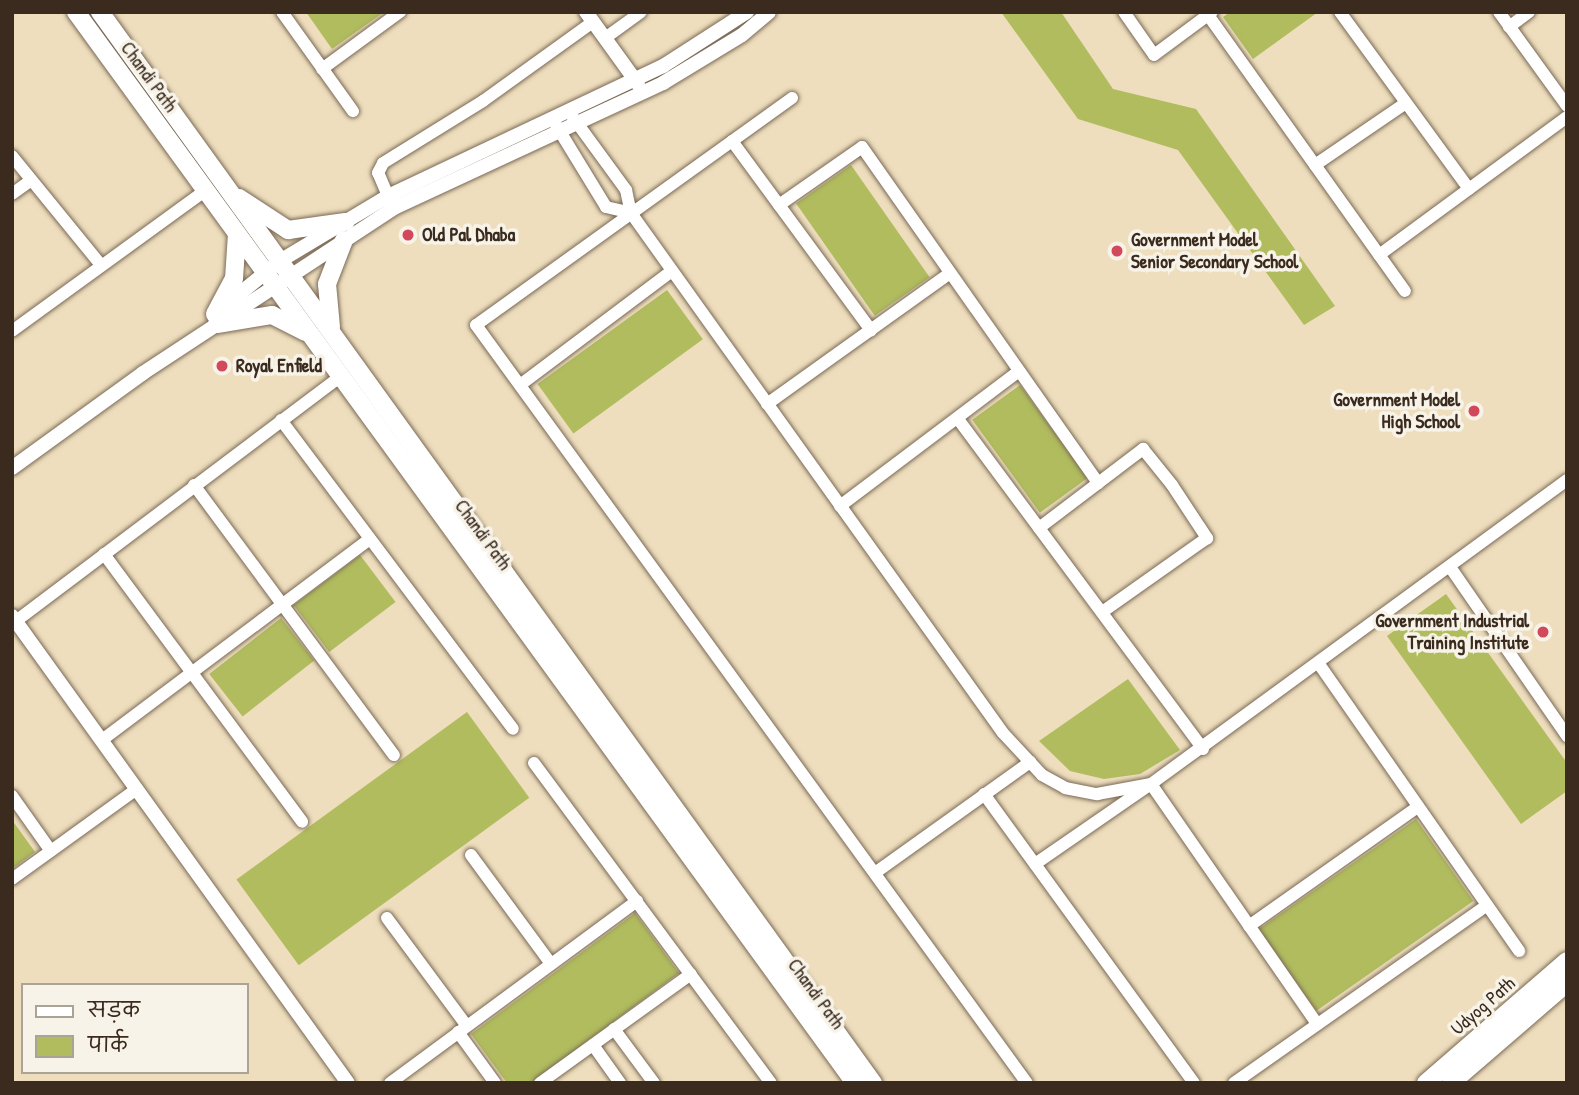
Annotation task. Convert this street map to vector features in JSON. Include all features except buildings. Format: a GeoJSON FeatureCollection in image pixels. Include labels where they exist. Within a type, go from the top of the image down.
{"type":"FeatureCollection","features":[{"type":"Feature","properties":{"kind":"main road","name":"Chandi Path"},"geometry":{"type":"LineString","coordinates":[[76,12],[855,1083]]}},
{"type":"Feature","properties":{"kind":"main road","name":"Chandi Path"},"geometry":{"type":"LineString","coordinates":[[100,12],[873,1083]]}},
{"type":"Feature","properties":{"kind":"main road"},"geometry":{"type":"LineString","coordinates":[[231,192],[288,230],[344,231],[327,284],[332,334]]}},
{"type":"Feature","properties":{"kind":"main road"},"geometry":{"type":"LineString","coordinates":[[237,234],[234,279],[216,319],[272,315],[314,338]]}},
{"type":"Feature","properties":{"kind":"main road","name":"Udyog Path"},"geometry":{"type":"LineString","coordinates":[[1426,1083],[1567,961]]}},
{"type":"Feature","properties":{"kind":"main road","name":"Udyog Path"},"geometry":{"type":"LineString","coordinates":[[1451,1083],[1567,983]]}},
{"type":"Feature","properties":{"kind":"street"},"geometry":{"type":"LineString","coordinates":[[282,12],[353,111]]}},
{"type":"Feature","properties":{"kind":"street"},"geometry":{"type":"LineString","coordinates":[[322,69],[400,12]]}},
{"type":"Feature","properties":{"kind":"street"},"geometry":{"type":"LineString","coordinates":[[605,38],[641,12]]}},
{"type":"Feature","properties":{"kind":"street"},"geometry":{"type":"LineString","coordinates":[[391,202],[558,130],[571,115],[634,78],[663,66],[747,12]]}},
{"type":"Feature","properties":{"kind":"street"},"geometry":{"type":"LineString","coordinates":[[12,468],[285,268],[391,202],[551,116],[571,115],[643,91],[742,35],[769,12]]}},
{"type":"Feature","properties":{"kind":"street"},"geometry":{"type":"LineString","coordinates":[[1124,12],[1154,55],[1210,14],[1405,291]]}},
{"type":"Feature","properties":{"kind":"street"},"geometry":{"type":"LineString","coordinates":[[1340,12],[1469,189]]}},
{"type":"Feature","properties":{"kind":"street"},"geometry":{"type":"LineString","coordinates":[[1499,12],[1567,107]]}},
{"type":"Feature","properties":{"kind":"street"},"geometry":{"type":"LineString","coordinates":[[1509,27],[1529,12]]}},
{"type":"Feature","properties":{"kind":"street"},"geometry":{"type":"LineString","coordinates":[[391,202],[378,173],[383,163],[495,94],[590,17],[643,91]]}},
{"type":"Feature","properties":{"kind":"street"},"geometry":{"type":"LineString","coordinates":[[792,98],[476,325],[1027,1083]]}},
{"type":"Feature","properties":{"kind":"street"},"geometry":{"type":"LineString","coordinates":[[1315,165],[1406,103]]}},
{"type":"Feature","properties":{"kind":"street"},"geometry":{"type":"LineString","coordinates":[[571,115],[626,190],[631,213],[1003,733],[1042,775],[1080,793],[1124,793],[1151,784]]}},
{"type":"Feature","properties":{"kind":"street"},"geometry":{"type":"LineString","coordinates":[[551,116],[606,207],[631,213]]}},
{"type":"Feature","properties":{"kind":"street"},"geometry":{"type":"LineString","coordinates":[[1379,255],[1567,117]]}},
{"type":"Feature","properties":{"kind":"street"},"geometry":{"type":"LineString","coordinates":[[732,141],[871,330]]}},
{"type":"Feature","properties":{"kind":"street"},"geometry":{"type":"LineString","coordinates":[[779,205],[862,147],[1098,483]]}},
{"type":"Feature","properties":{"kind":"street"},"geometry":{"type":"LineString","coordinates":[[12,156],[30,181],[46,193],[101,265]]}},
{"type":"Feature","properties":{"kind":"street"},"geometry":{"type":"LineString","coordinates":[[12,194],[30,181]]}},
{"type":"Feature","properties":{"kind":"street"},"geometry":{"type":"LineString","coordinates":[[12,331],[206,190]]}},
{"type":"Feature","properties":{"kind":"street"},"geometry":{"type":"LineString","coordinates":[[520,384],[672,271]]}},
{"type":"Feature","properties":{"kind":"street"},"geometry":{"type":"LineString","coordinates":[[767,404],[950,273]]}},
{"type":"Feature","properties":{"kind":"street"},"geometry":{"type":"LineString","coordinates":[[840,506],[1019,371]]}},
{"type":"Feature","properties":{"kind":"street"},"geometry":{"type":"LineString","coordinates":[[341,376],[13,620],[348,1083]]}},
{"type":"Feature","properties":{"kind":"street"},"geometry":{"type":"LineString","coordinates":[[958,419],[1202,749]]}},
{"type":"Feature","properties":{"kind":"street"},"geometry":{"type":"LineString","coordinates":[[281,420],[513,729]]}},
{"type":"Feature","properties":{"kind":"street"},"geometry":{"type":"LineString","coordinates":[[1039,528],[1143,449],[1207,538],[1101,612]]}},
{"type":"Feature","properties":{"kind":"street"},"geometry":{"type":"LineString","coordinates":[[1035,864],[1202,749],[1567,480]]}},
{"type":"Feature","properties":{"kind":"street"},"geometry":{"type":"LineString","coordinates":[[194,485],[394,755]]}},
{"type":"Feature","properties":{"kind":"street"},"geometry":{"type":"LineString","coordinates":[[102,740],[370,539]]}},
{"type":"Feature","properties":{"kind":"street"},"geometry":{"type":"LineString","coordinates":[[104,554],[302,822]]}},
{"type":"Feature","properties":{"kind":"street"},"geometry":{"type":"LineString","coordinates":[[1450,567],[1567,736]]}},
{"type":"Feature","properties":{"kind":"street"},"geometry":{"type":"LineString","coordinates":[[1319,664],[1518,951]]}},
{"type":"Feature","properties":{"kind":"street"},"geometry":{"type":"LineString","coordinates":[[534,762],[771,1083]]}},
{"type":"Feature","properties":{"kind":"street"},"geometry":{"type":"LineString","coordinates":[[875,873],[1030,762]]}},
{"type":"Feature","properties":{"kind":"street"},"geometry":{"type":"LineString","coordinates":[[1151,784],[1317,1024]]}},
{"type":"Feature","properties":{"kind":"street"},"geometry":{"type":"LineString","coordinates":[[12,879],[137,789]]}},
{"type":"Feature","properties":{"kind":"street"},"geometry":{"type":"LineString","coordinates":[[984,794],[1194,1083]]}},
{"type":"Feature","properties":{"kind":"street"},"geometry":{"type":"LineString","coordinates":[[12,796],[51,851]]}},
{"type":"Feature","properties":{"kind":"street"},"geometry":{"type":"LineString","coordinates":[[1249,926],[1418,807]]}},
{"type":"Feature","properties":{"kind":"street"},"geometry":{"type":"LineString","coordinates":[[471,855],[551,964]]}},
{"type":"Feature","properties":{"kind":"street"},"geometry":{"type":"LineString","coordinates":[[390,1083],[637,901]]}},
{"type":"Feature","properties":{"kind":"street"},"geometry":{"type":"LineString","coordinates":[[1234,1083],[1487,905]]}},
{"type":"Feature","properties":{"kind":"street"},"geometry":{"type":"LineString","coordinates":[[387,918],[495,1083]]}},
{"type":"Feature","properties":{"kind":"street"},"geometry":{"type":"LineString","coordinates":[[540,1083],[691,974]]}},
{"type":"Feature","properties":{"kind":"street"},"geometry":{"type":"LineString","coordinates":[[614,1029],[654,1083]]}},
{"type":"Feature","properties":{"kind":"street"},"geometry":{"type":"LineString","coordinates":[[593,1045],[620,1083]]}},
{"type":"Feature","properties":{"kind":"green space"},"geometry":{"type":"Polygon","coordinates":[[[306,12],[384,12],[332,49],[306,12]]]}},
{"type":"Feature","properties":{"kind":"green space"},"geometry":{"type":"Polygon","coordinates":[[[1001,12],[1061,12],[1113,89],[1196,109],[1335,306],[1304,325],[1178,150],[1078,119],[1001,12]]]}},
{"type":"Feature","properties":{"kind":"green space"},"geometry":{"type":"Polygon","coordinates":[[[1230,12],[1318,12],[1253,59],[1223,17],[1230,12]]]}},
{"type":"Feature","properties":{"kind":"green space"},"geometry":{"type":"Polygon","coordinates":[[[851,165],[930,277],[875,316],[796,203],[851,165]]]}},
{"type":"Feature","properties":{"kind":"green space"},"geometry":{"type":"Polygon","coordinates":[[[667,290],[703,339],[573,433],[538,384],[667,290]]]}},
{"type":"Feature","properties":{"kind":"green space"},"geometry":{"type":"Polygon","coordinates":[[[1020,385],[1088,478],[1040,513],[972,420],[1020,385]]]}},
{"type":"Feature","properties":{"kind":"green space"},"geometry":{"type":"Polygon","coordinates":[[[360,555],[396,602],[329,652],[294,605],[360,555]]]}},
{"type":"Feature","properties":{"kind":"green space"},"geometry":{"type":"Polygon","coordinates":[[[1446,594],[1567,763],[1567,791],[1521,824],[1387,636],[1446,594]]]}},
{"type":"Feature","properties":{"kind":"green space"},"geometry":{"type":"Polygon","coordinates":[[[281,618],[314,661],[243,717],[209,674],[281,618]]]}},
{"type":"Feature","properties":{"kind":"green space"},"geometry":{"type":"Polygon","coordinates":[[[1128,679],[1180,750],[1140,774],[1104,779],[1070,771],[1039,741],[1128,679]]]}},
{"type":"Feature","properties":{"kind":"green space"},"geometry":{"type":"Polygon","coordinates":[[[467,712],[529,798],[299,965],[236,880],[467,712]]]}},
{"type":"Feature","properties":{"kind":"green space"},"geometry":{"type":"Polygon","coordinates":[[[1416,819],[1473,901],[1316,1011],[1259,929],[1416,819]]]}},
{"type":"Feature","properties":{"kind":"green space"},"geometry":{"type":"Polygon","coordinates":[[[12,820],[35,852],[12,869],[12,820]]]}},
{"type":"Feature","properties":{"kind":"green space"},"geometry":{"type":"Polygon","coordinates":[[[635,913],[679,973],[531,1083],[507,1083],[471,1034],[635,913]]]}},
{"type":"Feature","properties":{"kind":"place","name":"Old Pal Dhaba"},"geometry":{"type":"Point","coordinates":[408,235]}},
{"type":"Feature","properties":{"kind":"place","name":"Government Model Senior Secondary School"},"geometry":{"type":"Point","coordinates":[1117,251]}},
{"type":"Feature","properties":{"kind":"place","name":"Royal Enfield"},"geometry":{"type":"Point","coordinates":[222,366]}},
{"type":"Feature","properties":{"kind":"place","name":"Government Model High School"},"geometry":{"type":"Point","coordinates":[1474,411]}},
{"type":"Feature","properties":{"kind":"place","name":"Government Industrial Training Institute"},"geometry":{"type":"Point","coordinates":[1543,632]}}]}
